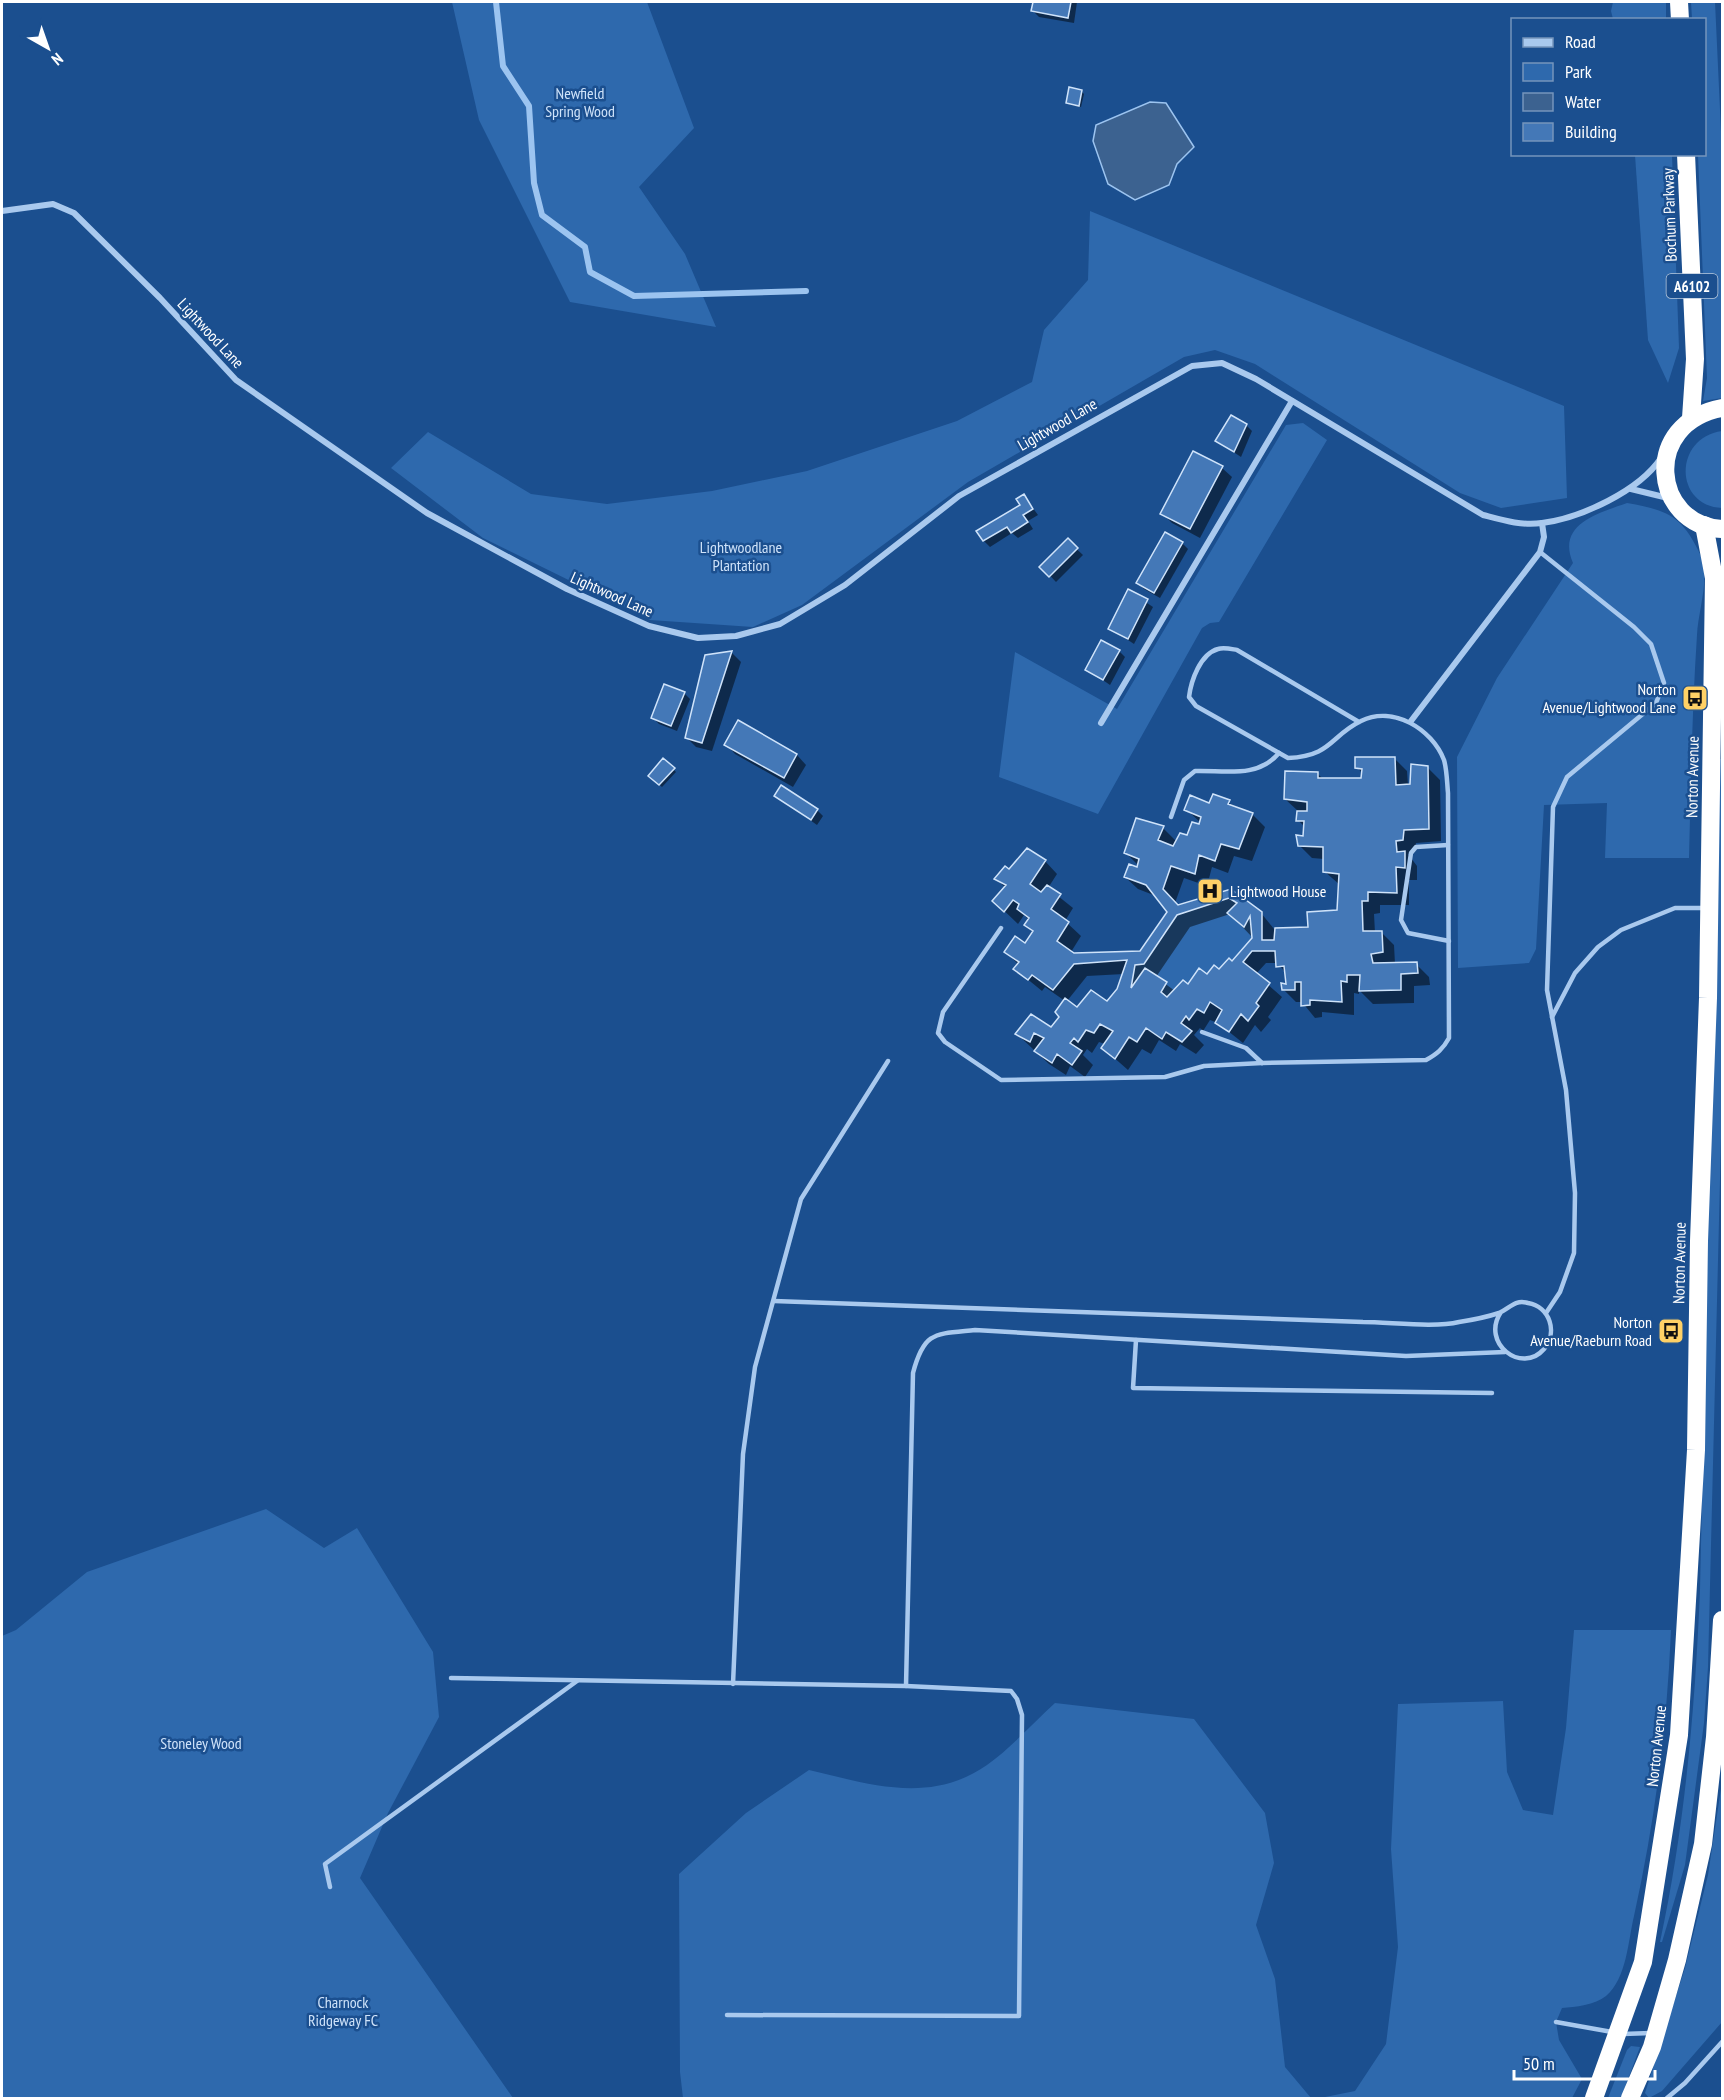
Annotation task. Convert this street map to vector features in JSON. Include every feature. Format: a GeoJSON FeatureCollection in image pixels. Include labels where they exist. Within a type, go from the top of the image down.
{"type":"FeatureCollection","features":[{"type":"Feature","properties":{"kind":"highway"},"geometry":{"type":"LineString","coordinates":[[1679,2],[1680,18]]}},
{"type":"Feature","properties":{"kind":"highway","name":"Bochum Parkway"},"geometry":{"type":"LineString","coordinates":[[1686,156],[1695,359],[1691,418]]}},
{"type":"Feature","properties":{"kind":"highway"},"geometry":{"type":"LineString","coordinates":[[1722,408],[1691,418],[1678,430],[1665,464],[1667,483],[1674,501],[1687,516],[1704,525],[1722,529]]}},
{"type":"Feature","properties":{"kind":"highway","name":"Norton Avenue"},"geometry":{"type":"LineString","coordinates":[[1594,2098],[1619,2034],[1643,1962],[1679,1735],[1696,1450],[1699,1241],[1710,908],[1714,578],[1704,525]]}},
{"type":"Feature","properties":{"kind":"highway"},"geometry":{"type":"LineString","coordinates":[[1630,2098],[1656,2033],[1677,1960],[1703,1844],[1720,1716],[1722,1620]]}},
{"type":"Feature","properties":{"kind":"street","name":"Lightwood Lane"},"geometry":{"type":"LineString","coordinates":[[2,211],[53,204],[74,213],[160,298],[236,380],[427,513],[488,549],[577,594],[649,626],[699,638],[736,636],[780,624],[845,585],[959,496],[1170,376],[1192,366],[1222,363],[1256,379],[1483,515],[1514,523],[1542,523],[1579,512],[1631,489],[1652,472],[1670,446]]}},
{"type":"Feature","properties":{"kind":"street"},"geometry":{"type":"LineString","coordinates":[[1101,723],[1292,401]]}},
{"type":"Feature","properties":{"kind":"street"},"geometry":{"type":"LineString","coordinates":[[1631,489],[1656,493],[1674,501]]}},
{"type":"Feature","properties":{"kind":"street"},"geometry":{"type":"LineString","coordinates":[[1411,721],[1540,552],[1542,523]]}},
{"type":"Feature","properties":{"kind":"lane"},"geometry":{"type":"LineString","coordinates":[[1540,552],[1634,627],[1651,644],[1664,683],[1656,703],[1567,777],[1553,807],[1547,990],[1566,1090],[1575,1193],[1574,1253],[1560,1292],[1546,1313]]}},
{"type":"Feature","properties":{"kind":"lane"},"geometry":{"type":"LineString","coordinates":[[1001,928],[943,1012],[938,1033],[945,1042],[1001,1080],[1165,1077],[1204,1066],[1262,1062],[1426,1060],[1435,1055],[1444,1048],[1449,1038],[1449,941],[1444,762],[1435,744],[1411,721],[1372,717],[1359,722],[1327,748],[1305,758],[1288,758],[1196,706],[1189,697],[1195,673],[1211,651],[1220,648],[1237,650],[1359,722]]}},
{"type":"Feature","properties":{"kind":"lane"},"geometry":{"type":"LineString","coordinates":[[1171,817],[1184,780],[1195,771],[1227,774],[1254,769],[1272,761],[1279,753]]}},
{"type":"Feature","properties":{"kind":"lane"},"geometry":{"type":"LineString","coordinates":[[1448,846],[1416,847],[1411,853],[1401,920],[1407,933],[1449,941]]}},
{"type":"Feature","properties":{"kind":"lane"},"geometry":{"type":"LineString","coordinates":[[1552,1017],[1575,973],[1598,947],[1620,930],[1675,908],[1710,908]]}},
{"type":"Feature","properties":{"kind":"lane"},"geometry":{"type":"LineString","coordinates":[[1202,1032],[1246,1048],[1262,1062]]}},
{"type":"Feature","properties":{"kind":"lane"},"geometry":{"type":"LineString","coordinates":[[733,1684],[743,1454],[754,1366],[801,1199],[888,1061]]}},
{"type":"Feature","properties":{"kind":"lane"},"geometry":{"type":"LineString","coordinates":[[774,1300],[1363,1322],[1456,1323],[1501,1312],[1517,1302],[1527,1302],[1546,1313],[1551,1332],[1542,1352],[1533,1357],[1519,1358],[1505,1352],[1406,1356],[975,1330],[938,1334],[920,1348],[913,1373],[906,1686]]}},
{"type":"Feature","properties":{"kind":"lane"},"geometry":{"type":"LineString","coordinates":[[1501,1312],[1495,1326],[1496,1336],[1505,1352]]}},
{"type":"Feature","properties":{"kind":"lane"},"geometry":{"type":"LineString","coordinates":[[1136,1340],[1133,1388],[1492,1393]]}},
{"type":"Feature","properties":{"kind":"lane"},"geometry":{"type":"LineString","coordinates":[[451,1678],[906,1686],[1011,1691],[1017,1699],[1022,1715],[1019,2016],[727,2014]]}},
{"type":"Feature","properties":{"kind":"lane"},"geometry":{"type":"LineString","coordinates":[[330,1887],[326,1864],[577,1681]]}},
{"type":"Feature","properties":{"kind":"lane"},"geometry":{"type":"LineString","coordinates":[[1556,2022],[1619,2034],[1656,2033]]}},
{"type":"Feature","properties":{"kind":"lane"},"geometry":{"type":"LineString","coordinates":[[1667,2098],[1722,2042]]}},
{"type":"Feature","properties":{"kind":"green space","name":"Newfield Spring Wood"},"geometry":{"type":"Polygon","coordinates":[[[452,2],[647,2],[694,128],[639,187],[685,254],[716,327],[570,302],[479,120],[452,2]]]}},
{"type":"Feature","properties":{"kind":"green space"},"geometry":{"type":"Polygon","coordinates":[[[1613,2],[1666,2],[1666,18],[1613,18],[1611,11],[1613,2]]]}},
{"type":"Feature","properties":{"kind":"green space"},"geometry":{"type":"Polygon","coordinates":[[[1691,2],[1715,2],[1722,153],[1722,398],[1703,401],[1707,378],[1698,156],[1706,156],[1706,18],[1692,18],[1691,2]]]}},
{"type":"Feature","properties":{"kind":"green space"},"geometry":{"type":"Polygon","coordinates":[[[1635,156],[1672,156],[1679,348],[1668,383],[1648,340],[1635,156]]]}},
{"type":"Feature","properties":{"kind":"green space","name":"Lightwoodlane Plantation"},"geometry":{"type":"Polygon","coordinates":[[[1090,211],[1564,406],[1567,498],[1501,508],[1460,493],[1255,364],[1215,350],[1184,357],[968,482],[802,605],[753,627],[650,620],[483,538],[391,468],[428,432],[531,494],[607,504],[712,491],[807,471],[957,421],[1032,382],[1044,330],[1088,280],[1090,211]]]}},
{"type":"Feature","properties":{"kind":"green space"},"geometry":{"type":"Polygon","coordinates":[[[1303,423],[1327,440],[1219,622],[1210,623],[1202,628],[1098,814],[999,777],[1015,652],[1117,709],[1286,425],[1303,423]]]}},
{"type":"Feature","properties":{"kind":"green space"},"geometry":{"type":"Polygon","coordinates":[[[1722,431],[1722,508],[1706,504],[1695,496],[1688,485],[1686,471],[1688,458],[1695,446],[1706,436],[1722,431]]]}},
{"type":"Feature","properties":{"kind":"green space"},"geometry":{"type":"Polygon","coordinates":[[[1627,503],[1652,508],[1671,516],[1693,541],[1703,563],[1704,583],[1698,625],[1694,691],[1689,858],[1605,858],[1607,803],[1544,805],[1536,949],[1529,963],[1458,968],[1457,757],[1497,678],[1573,563],[1569,550],[1570,539],[1575,530],[1593,516],[1627,503]]]}},
{"type":"Feature","properties":{"kind":"green space"},"geometry":{"type":"Polygon","coordinates":[[[1718,759],[1722,759],[1722,1098],[1708,1667],[1704,1723],[1685,1865],[1662,1942],[1660,1942],[1676,1855],[1688,1767],[1698,1635],[1718,759]]]}},
{"type":"Feature","properties":{"kind":"green space"},"geometry":{"type":"Polygon","coordinates":[[[1229,898],[1237,903],[1228,914],[1243,926],[1250,916],[1252,938],[1232,961],[1228,958],[1219,969],[1214,965],[1207,974],[1199,969],[1188,984],[1182,980],[1167,997],[1161,992],[1167,982],[1145,968],[1131,988],[1135,965],[1144,964],[1177,915],[1229,898]]]}},
{"type":"Feature","properties":{"kind":"green space","name":"Stoneley Wood"},"geometry":{"type":"Polygon","coordinates":[[[266,1509],[324,1548],[357,1528],[433,1652],[439,1717],[388,1813],[360,1878],[513,2098],[2,2098],[2,1636],[16,1630],[87,1572],[266,1509]]]}},
{"type":"Feature","properties":{"kind":"green space"},"geometry":{"type":"Polygon","coordinates":[[[1574,1630],[1671,1630],[1663,1738],[1654,1809],[1623,1969],[1606,1996],[1591,2003],[1562,2008],[1556,2022],[1559,2040],[1582,2079],[1572,2098],[1320,2098],[1355,2091],[1386,2044],[1398,1947],[1391,1849],[1398,1704],[1503,1701],[1507,1772],[1523,1810],[1553,1815],[1566,1728],[1574,1630]]]}},
{"type":"Feature","properties":{"kind":"green space"},"geometry":{"type":"Polygon","coordinates":[[[1055,1703],[1194,1719],[1265,1813],[1274,1863],[1256,1925],[1275,1979],[1285,2067],[1311,2098],[683,2098],[680,2072],[679,1874],[746,1813],[809,1770],[854,1781],[899,1788],[944,1785],[987,1765],[1055,1703]]]}},
{"type":"Feature","properties":{"kind":"green space"},"geometry":{"type":"Polygon","coordinates":[[[1722,1782],[1722,2022],[1662,2091],[1649,2098],[1645,2093],[1685,1968],[1708,1875],[1722,1782]]]}},
{"type":"Feature","properties":{"kind":"green space"},"geometry":{"type":"Polygon","coordinates":[[[1631,2046],[1640,2047],[1621,2098],[1608,2098],[1627,2050],[1631,2046]]]}},
{"type":"Feature","properties":{"kind":"water"},"geometry":{"type":"Polygon","coordinates":[[[1150,102],[1166,103],[1194,147],[1177,164],[1169,185],[1135,200],[1108,184],[1093,141],[1096,125],[1150,102]]]}},
{"type":"Feature","properties":{"kind":"building"},"geometry":{"type":"Polygon","coordinates":[[[1033,2],[1071,2],[1068,18],[1031,11],[1033,2]]]}},
{"type":"Feature","properties":{"kind":"building"},"geometry":{"type":"Polygon","coordinates":[[[1069,87],[1082,90],[1079,106],[1066,103],[1069,87]]]}},
{"type":"Feature","properties":{"kind":"building"},"geometry":{"type":"Polygon","coordinates":[[[1231,415],[1247,424],[1234,452],[1215,441],[1231,415]]]}},
{"type":"Feature","properties":{"kind":"building"},"geometry":{"type":"Polygon","coordinates":[[[1193,451],[1223,466],[1190,529],[1160,514],[1193,451]]]}},
{"type":"Feature","properties":{"kind":"building"},"geometry":{"type":"Polygon","coordinates":[[[1024,494],[1033,509],[1023,515],[1028,522],[1011,533],[1007,527],[983,541],[976,531],[1020,505],[1016,499],[1024,494]]]}},
{"type":"Feature","properties":{"kind":"building"},"geometry":{"type":"Polygon","coordinates":[[[1165,532],[1183,542],[1154,593],[1136,583],[1165,532]]]}},
{"type":"Feature","properties":{"kind":"building"},"geometry":{"type":"Polygon","coordinates":[[[1068,538],[1078,548],[1049,577],[1039,567],[1068,538]]]}},
{"type":"Feature","properties":{"kind":"building"},"geometry":{"type":"Polygon","coordinates":[[[1128,589],[1148,599],[1128,639],[1108,629],[1128,589]]]}},
{"type":"Feature","properties":{"kind":"building"},"geometry":{"type":"Polygon","coordinates":[[[1101,640],[1120,650],[1103,680],[1085,670],[1101,640]]]}},
{"type":"Feature","properties":{"kind":"building"},"geometry":{"type":"Polygon","coordinates":[[[732,651],[702,743],[685,738],[705,655],[732,651]]]}},
{"type":"Feature","properties":{"kind":"building"},"geometry":{"type":"Polygon","coordinates":[[[664,684],[685,692],[671,726],[651,718],[664,684]]]}},
{"type":"Feature","properties":{"kind":"building"},"geometry":{"type":"Polygon","coordinates":[[[738,720],[797,754],[784,778],[724,745],[738,720]]]}},
{"type":"Feature","properties":{"kind":"building"},"geometry":{"type":"Polygon","coordinates":[[[1355,757],[1395,757],[1396,785],[1410,784],[1411,764],[1428,766],[1429,829],[1404,830],[1403,840],[1396,841],[1397,852],[1405,851],[1405,868],[1396,867],[1397,893],[1368,892],[1368,901],[1362,901],[1363,931],[1382,931],[1383,952],[1371,954],[1373,963],[1417,962],[1418,973],[1401,974],[1401,990],[1359,991],[1360,975],[1347,975],[1347,982],[1341,981],[1342,1002],[1310,1000],[1310,1005],[1301,1006],[1301,982],[1295,982],[1295,990],[1282,990],[1281,983],[1286,984],[1284,966],[1276,967],[1275,951],[1252,951],[1243,962],[1270,983],[1256,1003],[1259,1006],[1248,1021],[1241,1014],[1229,1032],[1215,1023],[1222,1010],[1210,1002],[1204,1013],[1197,1009],[1189,1020],[1186,1016],[1181,1023],[1192,1031],[1182,1042],[1166,1032],[1162,1039],[1146,1028],[1137,1042],[1129,1037],[1115,1059],[1101,1048],[1113,1031],[1100,1024],[1094,1033],[1086,1030],[1078,1042],[1074,1038],[1070,1043],[1082,1051],[1072,1065],[1057,1054],[1052,1063],[1034,1051],[1044,1038],[1034,1033],[1030,1042],[1015,1034],[1031,1014],[1051,1027],[1059,1017],[1055,1012],[1065,998],[1077,1007],[1091,990],[1107,1001],[1117,989],[1127,960],[1074,964],[1053,990],[1032,975],[1028,980],[1013,969],[1019,962],[1004,952],[1015,936],[1025,943],[1033,931],[1024,925],[1029,918],[1017,909],[1019,904],[1013,900],[1004,912],[992,901],[1006,885],[994,879],[1005,866],[1009,869],[1027,848],[1046,860],[1030,884],[1041,892],[1047,885],[1061,894],[1051,909],[1069,922],[1057,941],[1074,953],[1140,951],[1167,912],[1146,885],[1124,877],[1129,864],[1137,867],[1139,859],[1124,853],[1136,818],[1164,826],[1158,840],[1173,846],[1180,833],[1187,835],[1192,822],[1199,824],[1201,817],[1184,810],[1190,795],[1209,803],[1213,794],[1230,800],[1228,804],[1253,813],[1239,849],[1221,844],[1215,861],[1199,855],[1195,874],[1171,866],[1163,889],[1178,905],[1231,889],[1262,912],[1262,940],[1274,940],[1275,928],[1308,927],[1307,912],[1337,910],[1339,874],[1323,872],[1323,847],[1298,846],[1296,835],[1303,836],[1304,821],[1296,821],[1297,811],[1307,811],[1307,802],[1284,799],[1285,771],[1318,772],[1318,778],[1361,778],[1362,769],[1355,768],[1355,757]],[[1229,898],[1177,915],[1144,964],[1135,965],[1131,988],[1145,968],[1167,982],[1161,992],[1167,997],[1183,980],[1188,984],[1199,968],[1207,974],[1214,965],[1219,969],[1229,958],[1232,961],[1252,938],[1250,916],[1244,927],[1227,913],[1237,903],[1229,898]]]}},
{"type":"Feature","properties":{"kind":"building"},"geometry":{"type":"Polygon","coordinates":[[[663,758],[675,768],[659,785],[648,776],[663,758]]]}},
{"type":"Feature","properties":{"kind":"building"},"geometry":{"type":"Polygon","coordinates":[[[781,785],[818,809],[811,820],[774,796],[781,785]]]}},
{"type":"Feature","properties":{"kind":"waterway"},"geometry":{"type":"LineString","coordinates":[[496,2],[503,66],[529,106],[534,183],[542,215],[585,247],[590,272],[634,296],[806,291]]}},
{"type":"Feature","properties":{"kind":"place","name":"Norton Avenue/Lightwood Lane"},"geometry":{"type":"Point","coordinates":[1695,698]}},
{"type":"Feature","properties":{"kind":"place","name":"Lightwood House"},"geometry":{"type":"Point","coordinates":[1210,891]}},
{"type":"Feature","properties":{"kind":"place","name":"Norton Avenue/Raeburn Road"},"geometry":{"type":"Point","coordinates":[1671,1331]}},
{"type":"Feature","properties":{"kind":"park label","name":"Charnock Ridgeway FC"},"geometry":{"type":"Point","coordinates":[343,2011]}}]}
